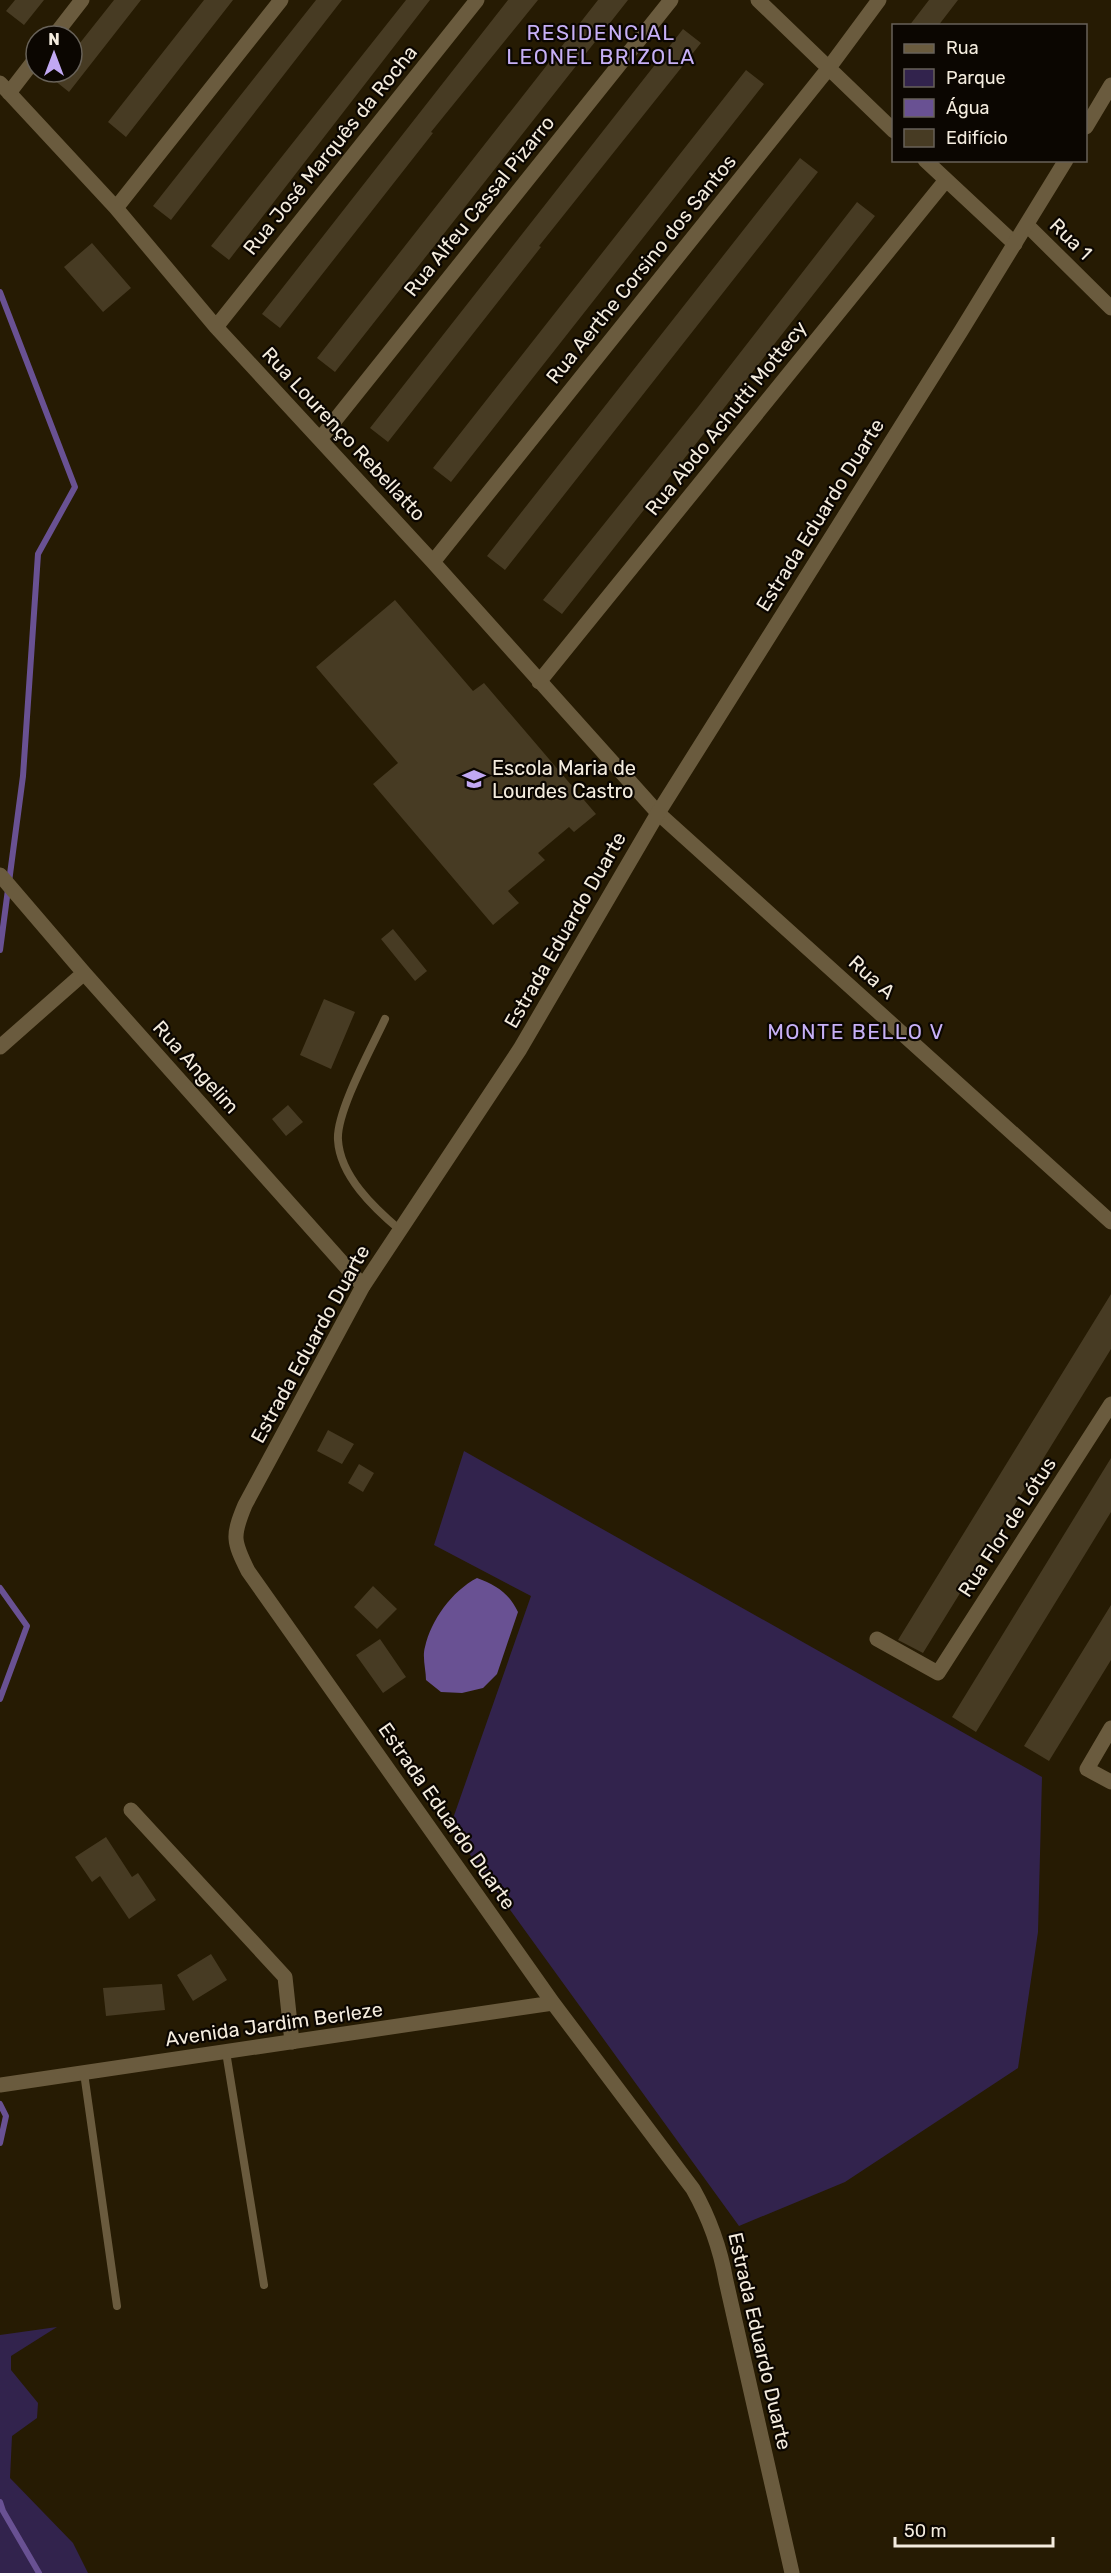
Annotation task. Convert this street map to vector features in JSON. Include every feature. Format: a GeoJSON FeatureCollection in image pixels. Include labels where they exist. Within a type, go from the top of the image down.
{"type":"FeatureCollection","features":[{"type":"Feature","properties":{"kind":"street"},"geometry":{"type":"LineString","coordinates":[[63,24],[82,0]]}},
{"type":"Feature","properties":{"kind":"street"},"geometry":{"type":"LineString","coordinates":[[116,208],[281,0]]}},
{"type":"Feature","properties":{"kind":"street","name":"Rua José Marquês da Rocha"},"geometry":{"type":"LineString","coordinates":[[216,327],[477,0]]}},
{"type":"Feature","properties":{"kind":"street","name":"Rua Alfeu Cassal Pizarro"},"geometry":{"type":"LineString","coordinates":[[320,439],[671,0]]}},
{"type":"Feature","properties":{"kind":"street"},"geometry":{"type":"LineString","coordinates":[[758,0],[892,128]]}},
{"type":"Feature","properties":{"kind":"street","name":"Rua Aerthe Corsino dos Santos"},"geometry":{"type":"LineString","coordinates":[[433,562],[828,69],[879,0]]}},
{"type":"Feature","properties":{"kind":"street"},"geometry":{"type":"LineString","coordinates":[[4,88],[24,69]]}},
{"type":"Feature","properties":{"kind":"street"},"geometry":{"type":"LineString","coordinates":[[1087,125],[1111,85]]}},
{"type":"Feature","properties":{"kind":"street","name":"Rua Lourenço Rebellatto"},"geometry":{"type":"LineString","coordinates":[[4,88],[116,208],[216,327],[433,562],[658,813]]}},
{"type":"Feature","properties":{"kind":"street"},"geometry":{"type":"LineString","coordinates":[[927,162],[1015,244]]}},
{"type":"Feature","properties":{"kind":"street","name":"Estrada Eduardo Duarte"},"geometry":{"type":"LineString","coordinates":[[792,2573],[720,2248],[708,2215],[693,2189],[553,2003],[248,1571],[237,1550],[235,1530],[245,1505],[363,1286],[520,1049],[658,813],[1065,162]]}},
{"type":"Feature","properties":{"kind":"street","name":"Rua Abdo Achutti Mottecy"},"geometry":{"type":"LineString","coordinates":[[539,682],[946,180]]}},
{"type":"Feature","properties":{"kind":"street","name":"Rua 1"},"geometry":{"type":"LineString","coordinates":[[1027,225],[1111,308]]}},
{"type":"Feature","properties":{"kind":"street","name":"Rua A"},"geometry":{"type":"LineString","coordinates":[[658,813],[1111,1222]]}},
{"type":"Feature","properties":{"kind":"street","name":"Rua Angelim"},"geometry":{"type":"LineString","coordinates":[[0,875],[84,974],[363,1286]]}},
{"type":"Feature","properties":{"kind":"street"},"geometry":{"type":"LineString","coordinates":[[0,1047],[84,974]]}},
{"type":"Feature","properties":{"kind":"street","name":"Rua Flor de Lótus"},"geometry":{"type":"LineString","coordinates":[[877,1639],[938,1673],[1111,1404]]}},
{"type":"Feature","properties":{"kind":"street"},"geometry":{"type":"LineString","coordinates":[[1111,1728],[1087,1769],[1111,1782]]}},
{"type":"Feature","properties":{"kind":"street"},"geometry":{"type":"LineString","coordinates":[[131,1810],[285,1977],[292,2042]]}},
{"type":"Feature","properties":{"kind":"street","name":"Avenida Jardim Berleze"},"geometry":{"type":"LineString","coordinates":[[0,2085],[553,2003]]}},
{"type":"Feature","properties":{"kind":"lane"},"geometry":{"type":"LineString","coordinates":[[385,1019],[340,1121],[338,1139],[341,1155],[350,1176],[385,1217],[400,1230]]}},
{"type":"Feature","properties":{"kind":"lane"},"geometry":{"type":"LineString","coordinates":[[226,2052],[264,2285]]}},
{"type":"Feature","properties":{"kind":"lane"},"geometry":{"type":"LineString","coordinates":[[84,2073],[117,2307]]}},
{"type":"Feature","properties":{"kind":"green space"},"geometry":{"type":"Polygon","coordinates":[[[464,1451],[1042,1777],[1038,1932],[1018,2068],[845,2182],[739,2226],[450,1827],[531,1596],[434,1545],[464,1451]]]}},
{"type":"Feature","properties":{"kind":"green space"},"geometry":{"type":"Polygon","coordinates":[[[57,2327],[11,2356],[11,2370],[38,2403],[37,2418],[12,2436],[10,2478],[73,2543],[88,2573],[0,2573],[0,2335],[57,2327]]]}},
{"type":"Feature","properties":{"kind":"water"},"geometry":{"type":"Polygon","coordinates":[[[477,1578],[501,1590],[518,1612],[497,1674],[483,1688],[462,1693],[441,1692],[426,1680],[424,1655],[428,1637],[437,1617],[451,1598],[477,1578]]]}},
{"type":"Feature","properties":{"kind":"building"},"geometry":{"type":"Polygon","coordinates":[[[15,0],[44,0],[24,25],[6,11],[15,0]]]}},
{"type":"Feature","properties":{"kind":"building"},"geometry":{"type":"Polygon","coordinates":[[[114,0],[141,0],[84,73],[84,38],[114,0]]]}},
{"type":"Feature","properties":{"kind":"building"},"geometry":{"type":"Polygon","coordinates":[[[204,0],[233,0],[126,137],[108,122],[204,0]]]}},
{"type":"Feature","properties":{"kind":"building"},"geometry":{"type":"Polygon","coordinates":[[[316,0],[342,0],[171,220],[153,206],[316,0]]]}},
{"type":"Feature","properties":{"kind":"building"},"geometry":{"type":"Polygon","coordinates":[[[406,0],[430,0],[229,260],[211,246],[406,0]]]}},
{"type":"Feature","properties":{"kind":"building"},"geometry":{"type":"Polygon","coordinates":[[[508,0],[538,0],[431,132],[433,133],[280,328],[262,314],[508,0]]]}},
{"type":"Feature","properties":{"kind":"building"},"geometry":{"type":"Polygon","coordinates":[[[598,0],[628,0],[335,372],[317,358],[598,0]]]}},
{"type":"Feature","properties":{"kind":"building"},"geometry":{"type":"Polygon","coordinates":[[[929,0],[958,0],[940,24],[911,24],[929,0]]]}},
{"type":"Feature","properties":{"kind":"building"},"geometry":{"type":"Polygon","coordinates":[[[683,29],[701,43],[539,246],[541,247],[388,442],[370,428],[683,29]]]}},
{"type":"Feature","properties":{"kind":"building"},"geometry":{"type":"Polygon","coordinates":[[[746,70],[764,84],[451,482],[433,468],[746,70]]]}},
{"type":"Feature","properties":{"kind":"building"},"geometry":{"type":"Polygon","coordinates":[[[59,84],[75,84],[69,92],[59,84]]]}},
{"type":"Feature","properties":{"kind":"building"},"geometry":{"type":"Polygon","coordinates":[[[800,158],[818,172],[505,570],[487,556],[800,158]]]}},
{"type":"Feature","properties":{"kind":"building"},"geometry":{"type":"Polygon","coordinates":[[[857,202],[875,216],[562,614],[543,600],[698,407],[857,202]]]}},
{"type":"Feature","properties":{"kind":"building"},"geometry":{"type":"Polygon","coordinates":[[[92,243],[131,288],[103,312],[64,267],[92,243]]]}},
{"type":"Feature","properties":{"kind":"building"},"geometry":{"type":"Polygon","coordinates":[[[395,600],[473,691],[484,683],[596,814],[574,832],[569,827],[538,853],[545,860],[508,891],[519,903],[493,925],[373,784],[398,763],[316,667],[395,600]]]}},
{"type":"Feature","properties":{"kind":"building"},"geometry":{"type":"Polygon","coordinates":[[[393,929],[427,971],[415,981],[381,939],[393,929]]]}},
{"type":"Feature","properties":{"kind":"building"},"geometry":{"type":"Polygon","coordinates":[[[324,999],[355,1012],[331,1069],[300,1055],[324,999]]]}},
{"type":"Feature","properties":{"kind":"building"},"geometry":{"type":"Polygon","coordinates":[[[288,1105],[303,1122],[286,1136],[272,1119],[288,1105]]]}},
{"type":"Feature","properties":{"kind":"building"},"geometry":{"type":"Polygon","coordinates":[[[1111,1294],[1111,1349],[1095,1375],[923,1653],[898,1640],[1111,1294]]]}},
{"type":"Feature","properties":{"kind":"building"},"geometry":{"type":"Polygon","coordinates":[[[328,1430],[354,1444],[342,1464],[317,1451],[328,1430]]]}},
{"type":"Feature","properties":{"kind":"building"},"geometry":{"type":"Polygon","coordinates":[[[1111,1458],[1111,1512],[976,1732],[952,1717],[1111,1458]]]}},
{"type":"Feature","properties":{"kind":"building"},"geometry":{"type":"Polygon","coordinates":[[[359,1464],[374,1473],[363,1492],[348,1483],[359,1464]]]}},
{"type":"Feature","properties":{"kind":"building"},"geometry":{"type":"Polygon","coordinates":[[[373,1586],[397,1609],[377,1629],[354,1607],[373,1586]]]}},
{"type":"Feature","properties":{"kind":"building"},"geometry":{"type":"Polygon","coordinates":[[[1111,1605],[1111,1660],[1049,1761],[1024,1746],[1111,1605]]]}},
{"type":"Feature","properties":{"kind":"building"},"geometry":{"type":"Polygon","coordinates":[[[380,1639],[406,1677],[383,1693],[356,1655],[380,1639]]]}},
{"type":"Feature","properties":{"kind":"building"},"geometry":{"type":"Polygon","coordinates":[[[106,1837],[132,1877],[138,1873],[156,1900],[129,1919],[100,1876],[92,1882],[75,1857],[106,1837]]]}},
{"type":"Feature","properties":{"kind":"building"},"geometry":{"type":"Polygon","coordinates":[[[211,1954],[227,1980],[193,2001],[177,1975],[211,1954]]]}},
{"type":"Feature","properties":{"kind":"building"},"geometry":{"type":"Polygon","coordinates":[[[162,1984],[165,2010],[106,2016],[103,1988],[162,1984]]]}},
{"type":"Feature","properties":{"kind":"waterway"},"geometry":{"type":"LineString","coordinates":[[0,292],[75,487],[38,554],[23,776],[0,950]]}},
{"type":"Feature","properties":{"kind":"waterway"},"geometry":{"type":"LineString","coordinates":[[0,1588],[27,1626],[0,1699]]}},
{"type":"Feature","properties":{"kind":"waterway"},"geometry":{"type":"LineString","coordinates":[[0,2104],[6,2116],[0,2143]]}},
{"type":"Feature","properties":{"kind":"waterway"},"geometry":{"type":"LineString","coordinates":[[0,2502],[39,2573]]}},
{"type":"Feature","properties":{"kind":"place","name":"Escola Maria de Lourdes Castro"},"geometry":{"type":"Point","coordinates":[474,779]}},
{"type":"Feature","properties":{"kind":"district","name":"RESIDENCIAL LEONEL BRIZOLA"},"geometry":{"type":"Point","coordinates":[601,44]}},
{"type":"Feature","properties":{"kind":"district","name":"MONTE BELLO V"},"geometry":{"type":"Point","coordinates":[856,1031]}}]}
